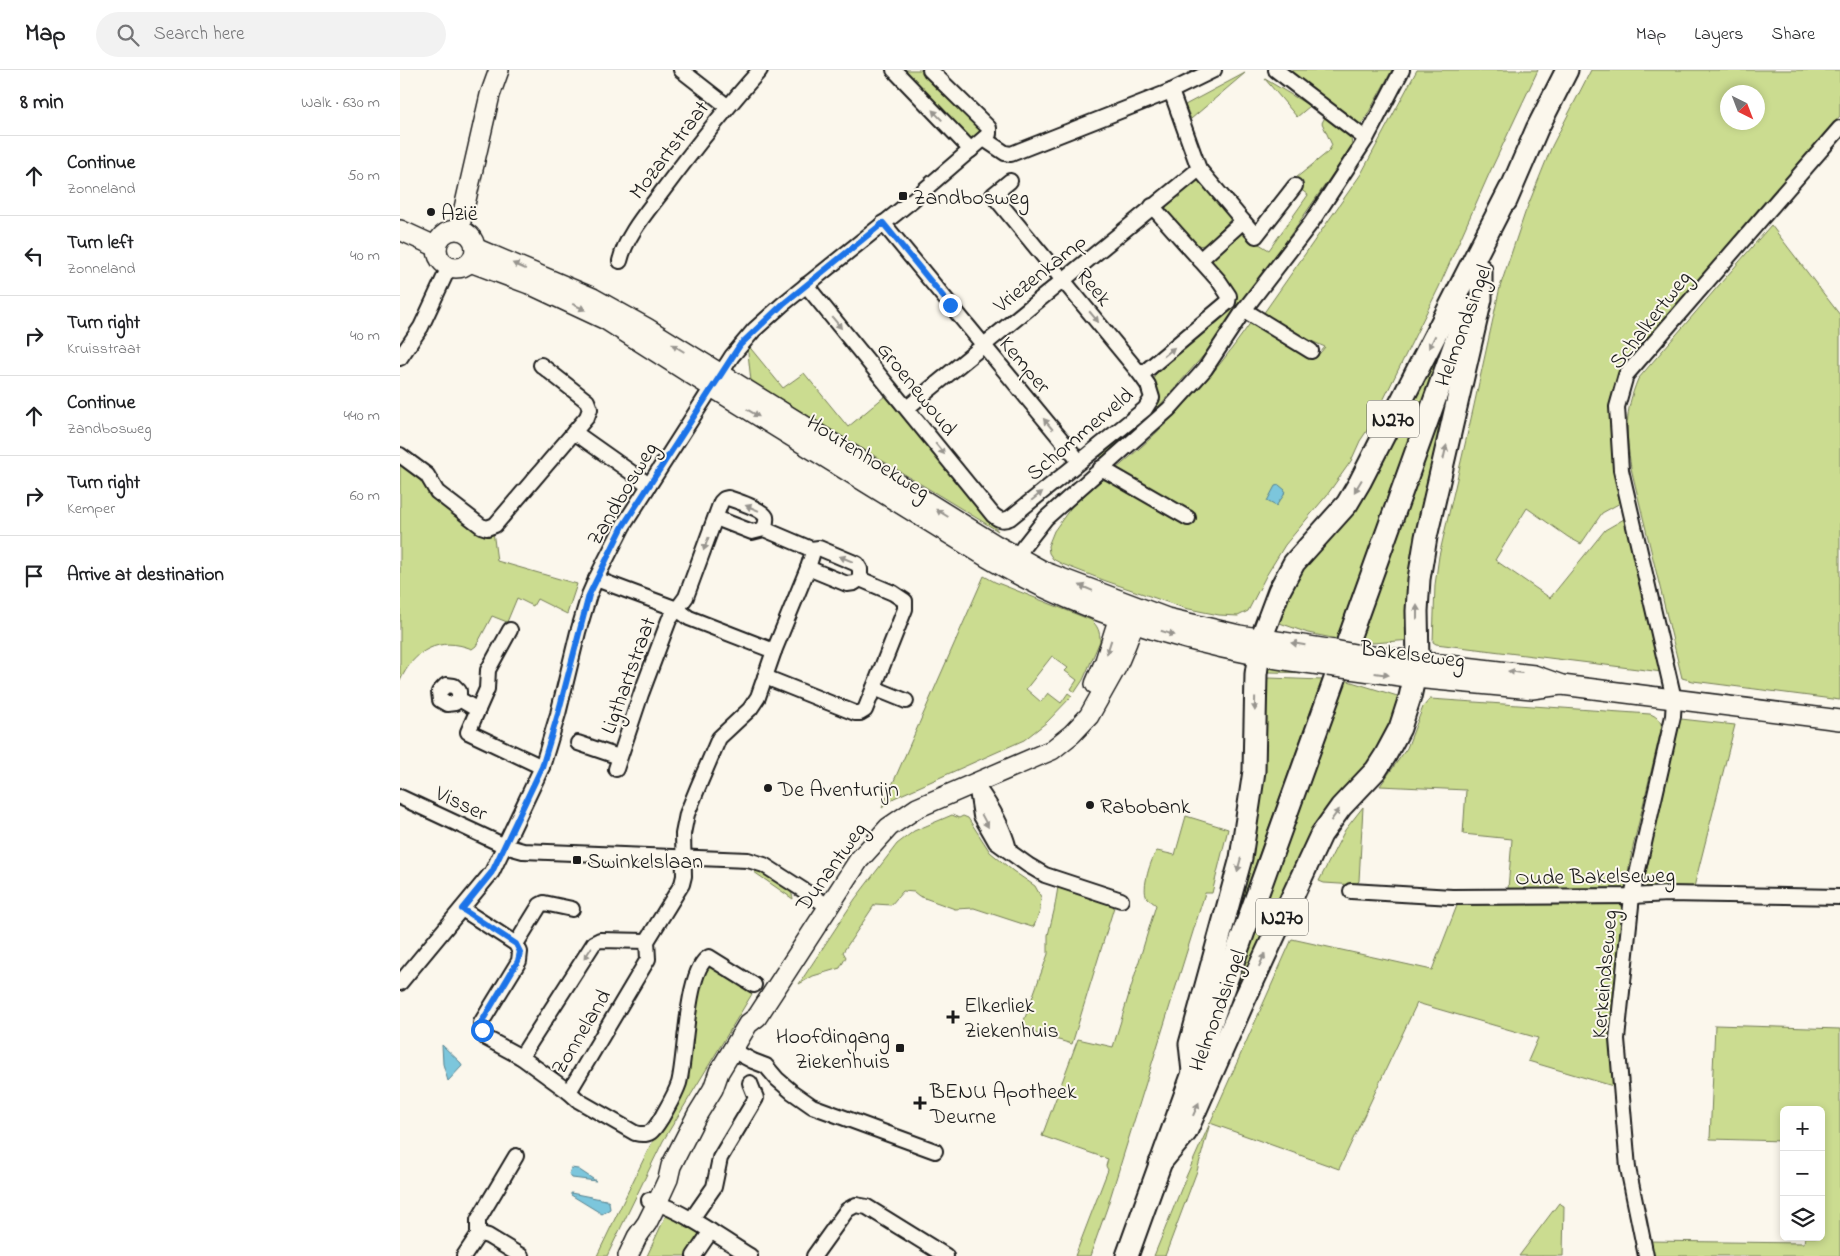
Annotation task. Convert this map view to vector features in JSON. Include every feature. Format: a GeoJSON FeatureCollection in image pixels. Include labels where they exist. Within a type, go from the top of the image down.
{"type":"FeatureCollection","features":[{"type":"Feature","properties":{"kind":"main road","name":"Helmondsingel"},"geometry":{"type":"LineString","coordinates":[[1127,1256],[1510,189],[1537,129],[1567,70]]}},
{"type":"Feature","properties":{"kind":"main road","name":"N270"},"geometry":{"type":"LineString","coordinates":[[1192,1072],[1190,1044],[1241,858],[1254,771],[1256,674],[1260,647],[1279,592],[1294,563],[1347,504],[1360,482],[1510,189]]}},
{"type":"Feature","properties":{"kind":"main road","name":"N270"},"geometry":{"type":"LineString","coordinates":[[1160,1163],[1186,1132],[1320,835],[1341,807],[1376,770],[1400,728],[1416,670],[1419,580],[1426,537],[1481,299],[1481,270]]}},
{"type":"Feature","properties":{"kind":"street"},"geometry":{"type":"LineString","coordinates":[[459,230],[490,96],[499,70]]}},
{"type":"Feature","properties":{"kind":"street"},"geometry":{"type":"LineString","coordinates":[[681,70],[727,106]]}},
{"type":"Feature","properties":{"kind":"street","name":"Mozartstraat"},"geometry":{"type":"LineString","coordinates":[[620,261],[623,248],[646,213],[727,106],[760,70]]}},
{"type":"Feature","properties":{"kind":"street"},"geometry":{"type":"LineString","coordinates":[[894,70],[971,150]]}},
{"type":"Feature","properties":{"kind":"street"},"geometry":{"type":"LineString","coordinates":[[935,71],[989,128],[989,134],[984,139],[1005,153],[1011,154],[1171,91],[1214,70]]}},
{"type":"Feature","properties":{"kind":"street"},"geometry":{"type":"LineString","coordinates":[[1276,70],[1366,139]]}},
{"type":"Feature","properties":{"kind":"street","name":"Schommerveld"},"geometry":{"type":"LineString","coordinates":[[1013,563],[1046,518],[1169,409],[1205,369],[1244,310],[1311,223],[1366,139],[1402,70]]}},
{"type":"Feature","properties":{"kind":"street"},"geometry":{"type":"LineString","coordinates":[[1171,91],[1199,169],[1256,236],[1295,186]]}},
{"type":"Feature","properties":{"kind":"street","name":"Schalkertweg"},"geometry":{"type":"LineString","coordinates":[[1674,699],[1621,470],[1617,407],[1626,375],[1840,128]]}},
{"type":"Feature","properties":{"kind":"street","name":"Zandbosweg"},"geometry":{"type":"LineString","coordinates":[[400,983],[492,872],[542,767],[558,714],[578,632],[596,579],[623,526],[740,345],[754,330],[806,285],[984,139]]}},
{"type":"Feature","properties":{"kind":"street","name":"Vriezenkamp"},"geometry":{"type":"LineString","coordinates":[[907,408],[1199,169]]}},
{"type":"Feature","properties":{"kind":"street","name":"Reek"},"geometry":{"type":"LineString","coordinates":[[1010,181],[993,195],[1028,240],[1141,375]]}},
{"type":"Feature","properties":{"kind":"street"},"geometry":{"type":"LineString","coordinates":[[1152,206],[1200,260],[1243,221]]}},
{"type":"Feature","properties":{"kind":"street","name":"Kemper"},"geometry":{"type":"LineString","coordinates":[[883,223],[1079,461]]}},
{"type":"Feature","properties":{"kind":"street"},"geometry":{"type":"LineString","coordinates":[[400,230],[437,247]]}},
{"type":"Feature","properties":{"kind":"street"},"geometry":{"type":"LineString","coordinates":[[459,230],[466,233],[472,240],[472,255],[459,268],[449,267],[441,262],[437,253],[437,247],[442,236],[449,231],[459,230]]}},
{"type":"Feature","properties":{"kind":"street","name":"Houtenhoekweg"},"geometry":{"type":"LineString","coordinates":[[472,255],[606,320],[716,381],[1013,563],[1046,572],[1128,615],[1182,638],[1260,647]]}},
{"type":"Feature","properties":{"kind":"street","name":"Schommerveld"},"geometry":{"type":"LineString","coordinates":[[996,518],[1000,520],[1010,518],[1150,403],[1152,398],[1151,392],[1141,375],[1228,302],[1230,296],[1200,260]]}},
{"type":"Feature","properties":{"kind":"street"},"geometry":{"type":"LineString","coordinates":[[400,358],[420,327],[449,267]]}},
{"type":"Feature","properties":{"kind":"street","name":"Groenewoud"},"geometry":{"type":"LineString","coordinates":[[806,285],[996,518]]}},
{"type":"Feature","properties":{"kind":"street"},"geometry":{"type":"LineString","coordinates":[[1244,310],[1311,351]]}},
{"type":"Feature","properties":{"kind":"street"},"geometry":{"type":"LineString","coordinates":[[400,455],[427,475],[437,492],[481,526],[487,528],[495,525],[587,417],[590,409],[587,401],[541,365]]}},
{"type":"Feature","properties":{"kind":"street"},"geometry":{"type":"LineString","coordinates":[[574,432],[649,485]]}},
{"type":"Feature","properties":{"kind":"street","name":"Schommerveld"},"geometry":{"type":"LineString","coordinates":[[1101,468],[1188,518]]}},
{"type":"Feature","properties":{"kind":"street"},"geometry":{"type":"LineString","coordinates":[[677,609],[686,597],[716,518],[720,502],[728,498],[761,511],[765,516],[766,522],[764,529]]}},
{"type":"Feature","properties":{"kind":"street"},"geometry":{"type":"LineString","coordinates":[[716,518],[752,532],[764,529],[811,549],[819,548],[857,564],[860,569],[860,578]]}},
{"type":"Feature","properties":{"kind":"street","name":"Zonneland"},"geometry":{"type":"LineString","coordinates":[[572,909],[544,903],[540,905],[516,944],[520,952],[518,961],[481,1023],[486,1038],[521,1057],[569,1092],[648,959],[647,941],[682,884],[684,876],[683,834],[687,814],[719,738],[750,709],[758,697],[774,651],[808,568],[812,555],[811,549]]}},
{"type":"Feature","properties":{"kind":"street"},"geometry":{"type":"LineString","coordinates":[[808,568],[847,584],[854,583],[860,578]]}},
{"type":"Feature","properties":{"kind":"street"},"geometry":{"type":"LineString","coordinates":[[765,677],[855,713],[865,710],[905,609],[905,602],[893,593],[860,578]]}},
{"type":"Feature","properties":{"kind":"street","name":"Ligthartstraat"},"geometry":{"type":"LineString","coordinates":[[596,579],[677,609],[689,618],[774,651]]}},
{"type":"Feature","properties":{"kind":"street","name":"Ligthartstraat"},"geometry":{"type":"LineString","coordinates":[[578,744],[618,763],[665,629],[677,609]]}},
{"type":"Feature","properties":{"kind":"street","name":"Dunantweg"},"geometry":{"type":"LineString","coordinates":[[628,1256],[637,1237],[639,1221],[653,1201],[661,1176],[672,1166],[697,1115],[713,1089],[725,1076],[748,1024],[757,1017],[859,860],[889,827],[917,808],[1052,750],[1072,734],[1089,716],[1117,666],[1128,615]]}},
{"type":"Feature","properties":{"kind":"street"},"geometry":{"type":"LineString","coordinates":[[510,630],[488,670],[488,689],[468,732],[542,767]]}},
{"type":"Feature","properties":{"kind":"street","name":"Bakelseweg"},"geometry":{"type":"LineString","coordinates":[[1260,647],[1532,689],[1562,684],[1840,720]]}},
{"type":"Feature","properties":{"kind":"street"},"geometry":{"type":"LineString","coordinates":[[874,688],[906,701]]}},
{"type":"Feature","properties":{"kind":"street","name":"Kerkeindseweg"},"geometry":{"type":"LineString","coordinates":[[1646,1256],[1628,1168],[1617,1039],[1632,896],[1673,716],[1674,699]]}},
{"type":"Feature","properties":{"kind":"street"},"geometry":{"type":"LineString","coordinates":[[459,700],[478,710]]}},
{"type":"Feature","properties":{"kind":"street"},"geometry":{"type":"LineString","coordinates":[[976,784],[991,805],[1005,835],[1009,849],[1023,862],[1046,875],[1121,900]]}},
{"type":"Feature","properties":{"kind":"street","name":"Visser"},"geometry":{"type":"LineString","coordinates":[[400,797],[505,846]]}},
{"type":"Feature","properties":{"kind":"street"},"geometry":{"type":"LineString","coordinates":[[505,846],[523,851],[748,860],[764,865],[828,906]]}},
{"type":"Feature","properties":{"kind":"street","name":"Oude Bakelseweg"},"geometry":{"type":"LineString","coordinates":[[1351,891],[1452,897],[1668,894],[1840,897]]}},
{"type":"Feature","properties":{"kind":"street"},"geometry":{"type":"LineString","coordinates":[[462,909],[516,944]]}},
{"type":"Feature","properties":{"kind":"street","name":"Zonneland"},"geometry":{"type":"LineString","coordinates":[[521,1057],[594,943],[600,940],[647,941]]}},
{"type":"Feature","properties":{"kind":"street"},"geometry":{"type":"LineString","coordinates":[[569,1092],[579,1101],[635,1134],[648,1134],[655,1128],[672,1101],[679,1082],[694,980],[698,968],[709,957],[754,984]]}},
{"type":"Feature","properties":{"kind":"street"},"geometry":{"type":"LineString","coordinates":[[735,1052],[766,1066],[777,1079],[812,1106],[935,1151]]}},
{"type":"Feature","properties":{"kind":"street"},"geometry":{"type":"LineString","coordinates":[[691,1220],[714,1187],[720,1158],[756,1098],[750,1083]]}},
{"type":"Feature","properties":{"kind":"street"},"geometry":{"type":"LineString","coordinates":[[464,1256],[478,1235],[478,1220],[516,1156]]}},
{"type":"Feature","properties":{"kind":"street"},"geometry":{"type":"LineString","coordinates":[[653,1201],[691,1220],[750,1256]]}},
{"type":"Feature","properties":{"kind":"street"},"geometry":{"type":"LineString","coordinates":[[814,1256],[847,1210],[856,1205],[867,1207],[946,1256]]}},
{"type":"Feature","properties":{"kind":"street"},"geometry":{"type":"LineString","coordinates":[[694,1256],[710,1231]]}},
{"type":"Feature","properties":{"kind":"street"},"geometry":{"type":"LineString","coordinates":[[478,1235],[488,1236],[521,1256]]}},
{"type":"Feature","properties":{"kind":"green space"},"geometry":{"type":"Polygon","coordinates":[[[898,70],[921,70],[980,131],[968,143],[898,70]]]}},
{"type":"Feature","properties":{"kind":"green space"},"geometry":{"type":"Polygon","coordinates":[[[1282,70],[1392,70],[1364,121],[1358,126],[1282,70]]]}},
{"type":"Feature","properties":{"kind":"green space"},"geometry":{"type":"Polygon","coordinates":[[[1417,70],[1538,70],[1439,287],[1372,423],[1360,441],[1351,461],[1327,495],[1285,545],[1248,611],[1238,616],[1219,615],[1184,608],[1106,581],[1053,559],[1049,553],[1048,546],[1054,531],[1072,506],[1102,480],[1107,480],[1182,524],[1187,514],[1116,469],[1189,400],[1221,363],[1251,322],[1315,359],[1325,347],[1268,322],[1261,317],[1361,174],[1417,70]]]}},
{"type":"Feature","properties":{"kind":"green space"},"geometry":{"type":"Polygon","coordinates":[[[1591,70],[1840,70],[1840,116],[1632,361],[1616,384],[1611,404],[1613,465],[1622,502],[1602,513],[1581,544],[1527,508],[1495,560],[1550,598],[1605,530],[1624,519],[1662,672],[1436,644],[1433,642],[1435,585],[1439,556],[1500,287],[1525,213],[1552,146],[1591,70]]]}},
{"type":"Feature","properties":{"kind":"green space"},"geometry":{"type":"Polygon","coordinates":[[[1245,73],[1191,119],[1185,105],[1245,73]]]}},
{"type":"Feature","properties":{"kind":"green space"},"geometry":{"type":"Polygon","coordinates":[[[1265,79],[1310,106],[1297,117],[1265,79]]]}},
{"type":"Feature","properties":{"kind":"green space"},"geometry":{"type":"Polygon","coordinates":[[[1326,115],[1351,139],[1352,145],[1348,152],[1218,339],[1153,413],[1104,458],[1099,456],[1098,454],[1155,408],[1158,394],[1153,380],[1157,371],[1235,303],[1234,293],[1209,261],[1212,256],[1241,233],[1269,250],[1308,195],[1291,182],[1328,152],[1332,145],[1322,123],[1326,115]]]}},
{"type":"Feature","properties":{"kind":"green space"},"geometry":{"type":"Polygon","coordinates":[[[1200,179],[1230,216],[1230,220],[1205,245],[1197,246],[1166,209],[1167,204],[1195,180],[1200,179]]]}},
{"type":"Feature","properties":{"kind":"green space"},"geometry":{"type":"Polygon","coordinates":[[[1771,225],[1840,315],[1840,700],[1682,678],[1631,468],[1627,423],[1630,402],[1638,379],[1771,225]]]}},
{"type":"Feature","properties":{"kind":"green space"},"geometry":{"type":"Polygon","coordinates":[[[1464,286],[1337,639],[1308,633],[1274,621],[1276,614],[1464,286]]]}},
{"type":"Feature","properties":{"kind":"green space"},"geometry":{"type":"Polygon","coordinates":[[[747,344],[783,388],[804,373],[848,427],[885,396],[998,531],[751,381],[747,344]]]}},
{"type":"Feature","properties":{"kind":"green space"},"geometry":{"type":"Polygon","coordinates":[[[1459,358],[1411,640],[1373,643],[1360,642],[1459,358]]]}},
{"type":"Feature","properties":{"kind":"green space"},"geometry":{"type":"Polygon","coordinates":[[[400,460],[493,531],[497,561],[577,584],[567,614],[537,599],[533,606],[517,598],[507,622],[492,616],[476,646],[472,649],[449,644],[438,645],[429,649],[413,661],[400,681],[400,460]]]}},
{"type":"Feature","properties":{"kind":"green space"},"geometry":{"type":"Polygon","coordinates":[[[984,576],[1093,622],[1098,629],[1100,641],[1083,680],[1075,692],[1071,689],[1077,680],[1065,671],[1068,668],[1052,656],[1026,689],[1041,702],[1048,693],[1061,703],[1068,693],[1072,696],[1047,722],[1024,740],[894,798],[882,808],[984,576]]]}},
{"type":"Feature","properties":{"kind":"green space"},"geometry":{"type":"Polygon","coordinates":[[[1266,666],[1318,673],[1269,672],[1264,671],[1266,666]]]}},
{"type":"Feature","properties":{"kind":"green space"},"geometry":{"type":"Polygon","coordinates":[[[1261,679],[1322,680],[1219,966],[1261,679]]]}},
{"type":"Feature","properties":{"kind":"green space"},"geometry":{"type":"Polygon","coordinates":[[[1345,680],[1404,698],[1372,762],[1205,1068],[1345,680]]]}},
{"type":"Feature","properties":{"kind":"green space"},"geometry":{"type":"Polygon","coordinates":[[[1430,699],[1650,714],[1657,718],[1662,726],[1625,888],[1508,889],[1512,839],[1463,834],[1466,790],[1380,786],[1407,748],[1423,707],[1430,699]]]}},
{"type":"Feature","properties":{"kind":"green space"},"geometry":{"type":"Polygon","coordinates":[[[1678,720],[1735,725],[1694,887],[1642,889],[1640,886],[1678,720]]]}},
{"type":"Feature","properties":{"kind":"green space"},"geometry":{"type":"Polygon","coordinates":[[[1363,807],[1359,881],[1356,885],[1319,881],[1345,830],[1363,807]]]}},
{"type":"Feature","properties":{"kind":"green space"},"geometry":{"type":"Polygon","coordinates":[[[952,815],[959,818],[963,816],[968,818],[990,852],[1035,886],[1041,897],[1040,911],[1034,926],[1032,927],[974,908],[955,909],[919,896],[914,892],[903,891],[891,905],[875,904],[843,952],[846,957],[840,968],[813,976],[799,984],[855,899],[897,844],[914,831],[952,815]]]}},
{"type":"Feature","properties":{"kind":"green space"},"geometry":{"type":"Polygon","coordinates":[[[1186,816],[1228,829],[1212,893],[1205,893],[1107,1208],[1090,1256],[1075,1256],[1108,1170],[1106,1166],[1108,1159],[1042,1136],[1078,1039],[1113,1047],[1156,905],[1145,894],[1150,867],[1157,851],[1175,855],[1186,816]]]}},
{"type":"Feature","properties":{"kind":"green space"},"geometry":{"type":"Polygon","coordinates":[[[757,870],[768,873],[785,884],[793,899],[754,872],[757,870]]]}},
{"type":"Feature","properties":{"kind":"green space"},"geometry":{"type":"Polygon","coordinates":[[[1063,886],[1113,903],[1114,907],[1072,1044],[1021,1029],[1048,954],[1048,935],[1058,887],[1063,886]]]}},
{"type":"Feature","properties":{"kind":"green space"},"geometry":{"type":"Polygon","coordinates":[[[1458,903],[1620,903],[1623,908],[1613,1019],[1613,1086],[1528,1061],[1538,1038],[1417,1003],[1339,1169],[1210,1123],[1292,939],[1432,970],[1458,903]]]}},
{"type":"Feature","properties":{"kind":"green space"},"geometry":{"type":"Polygon","coordinates":[[[718,967],[755,989],[663,1141],[607,1256],[597,1256],[650,1146],[665,1122],[699,978],[706,969],[718,967]]]}},
{"type":"Feature","properties":{"kind":"green space"},"geometry":{"type":"Polygon","coordinates":[[[1715,1025],[1840,1029],[1840,1256],[1650,1256],[1646,1241],[1804,1243],[1804,1241],[1825,1241],[1825,1106],[1780,1106],[1780,1141],[1710,1139],[1715,1025]]]}},
{"type":"Feature","properties":{"kind":"green space"},"geometry":{"type":"Polygon","coordinates":[[[1210,1123],[1197,1171],[1165,1256],[1154,1256],[1186,1177],[1210,1123]]]}},
{"type":"Feature","properties":{"kind":"green space"},"geometry":{"type":"Polygon","coordinates":[[[1559,1203],[1564,1206],[1563,1256],[1519,1256],[1559,1203]]]}},
{"type":"Feature","properties":{"kind":"green space"},"geometry":{"type":"Polygon","coordinates":[[[667,1213],[701,1234],[687,1256],[647,1256],[667,1213]]]}},
{"type":"Feature","properties":{"kind":"water"},"geometry":{"type":"Polygon","coordinates":[[[1279,485],[1285,490],[1284,495],[1276,506],[1267,501],[1275,486],[1279,485]]]}},
{"type":"Feature","properties":{"kind":"water"},"geometry":{"type":"Polygon","coordinates":[[[442,1045],[462,1066],[448,1081],[443,1064],[442,1045]]]}},
{"type":"Feature","properties":{"kind":"water"},"geometry":{"type":"Polygon","coordinates":[[[571,1168],[578,1169],[596,1181],[572,1178],[569,1174],[571,1168]]]}},
{"type":"Feature","properties":{"kind":"water"},"geometry":{"type":"Polygon","coordinates":[[[571,1193],[606,1200],[609,1202],[610,1209],[602,1214],[571,1195],[571,1193]]]}},
{"type":"Feature","properties":{"kind":"place","name":"Zandbosweg"},"geometry":{"type":"Point","coordinates":[903,196]}},
{"type":"Feature","properties":{"kind":"place","name":"Azië"},"geometry":{"type":"Point","coordinates":[431,212]}},
{"type":"Feature","properties":{"kind":"place","name":"De Aventurijn"},"geometry":{"type":"Point","coordinates":[768,788]}},
{"type":"Feature","properties":{"kind":"place","name":"Rabobank"},"geometry":{"type":"Point","coordinates":[1090,805]}},
{"type":"Feature","properties":{"kind":"place","name":"Swinkelslaan"},"geometry":{"type":"Point","coordinates":[577,860]}},
{"type":"Feature","properties":{"kind":"place","name":"Elkerliek Ziekenhuis"},"geometry":{"type":"Point","coordinates":[953,1017]}},
{"type":"Feature","properties":{"kind":"place","name":"Hoofdingang Ziekenhuis"},"geometry":{"type":"Point","coordinates":[900,1048]}},
{"type":"Feature","properties":{"kind":"place","name":"BENU Apotheek Deurne"},"geometry":{"type":"Point","coordinates":[920,1103]}},
{"type":"Feature","properties":{"kind":"route"},"geometry":{"type":"LineString","coordinates":[[482,1030],[481,1023],[518,961],[520,952],[516,944],[462,909],[492,872],[542,767],[589,595],[604,561],[623,526],[720,374],[740,345],[754,330],[883,223],[950,305]]}}]}
